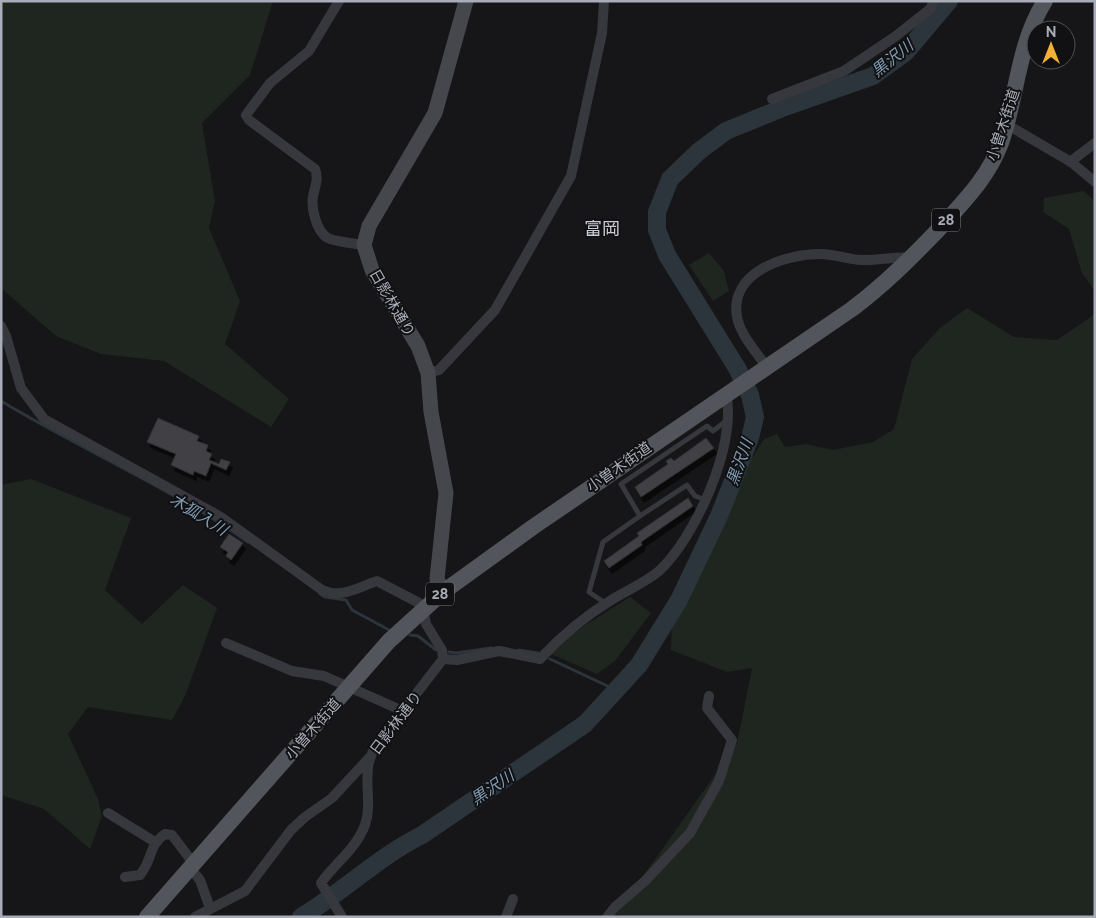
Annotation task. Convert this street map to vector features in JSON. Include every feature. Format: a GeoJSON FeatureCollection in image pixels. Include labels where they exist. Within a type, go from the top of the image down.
{"type":"FeatureCollection","features":[{"type":"Feature","properties":{"kind":"main road","name":"小曽木街道"},"geometry":{"type":"LineString","coordinates":[[148,916],[389,642],[423,608],[533,527],[882,286],[911,258],[981,182],[994,158],[1006,124],[1031,29],[1045,1]]}},
{"type":"Feature","properties":{"kind":"street"},"geometry":{"type":"LineString","coordinates":[[339,1],[309,51],[270,83],[246,115],[249,120],[315,169],[318,180],[313,198],[314,213],[325,236],[330,239],[364,245],[369,226],[435,113],[466,1]]}},
{"type":"Feature","properties":{"kind":"street"},"geometry":{"type":"LineString","coordinates":[[428,373],[439,370],[495,310],[571,176],[602,33],[604,1]]}},
{"type":"Feature","properties":{"kind":"street"},"geometry":{"type":"LineString","coordinates":[[772,98],[844,71],[896,36],[930,9],[934,1]]}},
{"type":"Feature","properties":{"kind":"street"},"geometry":{"type":"LineString","coordinates":[[1006,124],[1070,162],[1095,182]]}},
{"type":"Feature","properties":{"kind":"street"},"geometry":{"type":"LineString","coordinates":[[1070,162],[1095,143]]}},
{"type":"Feature","properties":{"kind":"street","name":"日影林通り"},"geometry":{"type":"LineString","coordinates":[[364,245],[372,270],[418,346],[428,373],[431,412],[446,493],[438,579],[443,592]]}},
{"type":"Feature","properties":{"kind":"street"},"geometry":{"type":"LineString","coordinates":[[761,370],[736,316],[742,287],[749,277],[776,263],[811,254],[835,255],[863,260],[911,258]]}},
{"type":"Feature","properties":{"kind":"street"},"geometry":{"type":"LineString","coordinates":[[1,326],[6,336],[21,388],[44,419],[221,517],[322,590],[331,594],[344,593],[377,581],[410,597],[423,608],[426,624],[442,650],[443,659],[457,660],[499,651],[540,659],[571,627],[658,571],[681,543],[706,500],[722,462],[728,393]]}},
{"type":"Feature","properties":{"kind":"street"},"geometry":{"type":"LineString","coordinates":[[226,643],[292,671],[324,676],[403,711]]}},
{"type":"Feature","properties":{"kind":"street","name":"日影林通り"},"geometry":{"type":"LineString","coordinates":[[338,913],[323,890],[322,882],[348,853],[364,826],[370,758],[443,659]]}},
{"type":"Feature","properties":{"kind":"street"},"geometry":{"type":"LineString","coordinates":[[607,917],[690,834],[719,781],[732,740],[707,708],[709,696]]}},
{"type":"Feature","properties":{"kind":"street"},"geometry":{"type":"LineString","coordinates":[[195,917],[245,891],[291,830],[305,817],[332,798],[370,758]]}},
{"type":"Feature","properties":{"kind":"street"},"geometry":{"type":"LineString","coordinates":[[108,813],[155,842]]}},
{"type":"Feature","properties":{"kind":"street"},"geometry":{"type":"LineString","coordinates":[[125,877],[140,875],[149,861],[155,842],[165,834],[172,835],[200,880],[210,908]]}},
{"type":"Feature","properties":{"kind":"street"},"geometry":{"type":"LineString","coordinates":[[506,917],[514,899]]}},
{"type":"Feature","properties":{"kind":"lane"},"geometry":{"type":"LineString","coordinates":[[640,516],[621,484],[708,426],[713,431],[726,421]]}},
{"type":"Feature","properties":{"kind":"lane"},"geometry":{"type":"LineString","coordinates":[[606,603],[589,592],[603,542],[687,485],[695,496],[706,500]]}},
{"type":"Feature","properties":{"kind":"shaded area"},"geometry":{"type":"Polygon","coordinates":[[[1,1],[273,1],[250,75],[202,123],[215,201],[209,228],[240,301],[225,344],[289,399],[271,427],[164,361],[101,354],[56,336],[1,288],[1,1]]]}},
{"type":"Feature","properties":{"kind":"shaded area"},"geometry":{"type":"Polygon","coordinates":[[[1084,191],[1095,202],[1095,291],[1082,273],[1069,229],[1043,212],[1044,198],[1084,191]]]}},
{"type":"Feature","properties":{"kind":"shaded area"},"geometry":{"type":"Polygon","coordinates":[[[709,253],[724,271],[729,291],[713,301],[689,265],[709,253]]]}},
{"type":"Feature","properties":{"kind":"shaded area"},"geometry":{"type":"Polygon","coordinates":[[[967,308],[1014,337],[1057,340],[1095,314],[1095,917],[614,917],[737,744],[752,668],[727,672],[671,650],[672,616],[739,478],[764,439],[777,434],[785,447],[806,444],[833,450],[873,442],[894,429],[912,359],[940,328],[967,308]]]}},
{"type":"Feature","properties":{"kind":"shaded area"},"geometry":{"type":"Polygon","coordinates":[[[31,479],[131,518],[105,590],[142,624],[183,585],[217,608],[185,696],[172,720],[88,707],[68,734],[98,799],[102,816],[90,849],[44,809],[1,795],[1,485],[31,479]]]}},
{"type":"Feature","properties":{"kind":"shaded area"},"geometry":{"type":"Polygon","coordinates":[[[630,597],[651,613],[615,661],[597,674],[551,654],[568,636],[630,597]]]}},
{"type":"Feature","properties":{"kind":"building"},"geometry":{"type":"Polygon","coordinates":[[[158,418],[199,436],[197,441],[208,445],[206,451],[212,454],[209,460],[219,464],[221,459],[230,462],[226,470],[211,463],[206,476],[194,471],[193,475],[171,465],[176,454],[147,442],[158,418]]]}},
{"type":"Feature","properties":{"kind":"building"},"geometry":{"type":"Polygon","coordinates":[[[706,438],[714,448],[641,497],[635,487],[668,464],[666,461],[671,458],[674,461],[706,438]]]}},
{"type":"Feature","properties":{"kind":"building"},"geometry":{"type":"Polygon","coordinates":[[[688,498],[693,506],[641,542],[642,545],[609,568],[604,561],[639,536],[637,533],[688,498]]]}},
{"type":"Feature","properties":{"kind":"building"},"geometry":{"type":"Polygon","coordinates":[[[229,534],[243,543],[231,560],[226,556],[228,552],[220,547],[229,534]]]}},
{"type":"Feature","properties":{"kind":"waterway","name":"黒沢川"},"geometry":{"type":"LineString","coordinates":[[301,917],[375,864],[422,835],[585,724],[639,665],[679,600],[719,516],[750,438],[755,417],[750,395],[737,368],[667,255],[657,230],[657,212],[670,179],[698,152],[726,131],[785,107],[873,76],[906,52],[949,1]]}},
{"type":"Feature","properties":{"kind":"waterway","name":"木狐入川"},"geometry":{"type":"LineString","coordinates":[[1,401],[157,486],[248,542]]}},
{"type":"Feature","properties":{"kind":"waterway","name":"木狐入川"},"geometry":{"type":"LineString","coordinates":[[320,594],[325,597],[346,600],[352,610],[391,631]]}},
{"type":"Feature","properties":{"kind":"waterway","name":"木狐入川"},"geometry":{"type":"LineString","coordinates":[[410,635],[418,636],[436,650]]}},
{"type":"Feature","properties":{"kind":"waterway","name":"木狐入川"},"geometry":{"type":"LineString","coordinates":[[449,652],[456,653],[491,648]]}},
{"type":"Feature","properties":{"kind":"waterway","name":"木狐入川"},"geometry":{"type":"LineString","coordinates":[[519,650],[538,653]]}},
{"type":"Feature","properties":{"kind":"waterway","name":"木狐入川"},"geometry":{"type":"LineString","coordinates":[[550,659],[616,690]]}},
{"type":"Feature","properties":{"kind":"district","name":"富岡"},"geometry":{"type":"Point","coordinates":[602,229]}}]}
